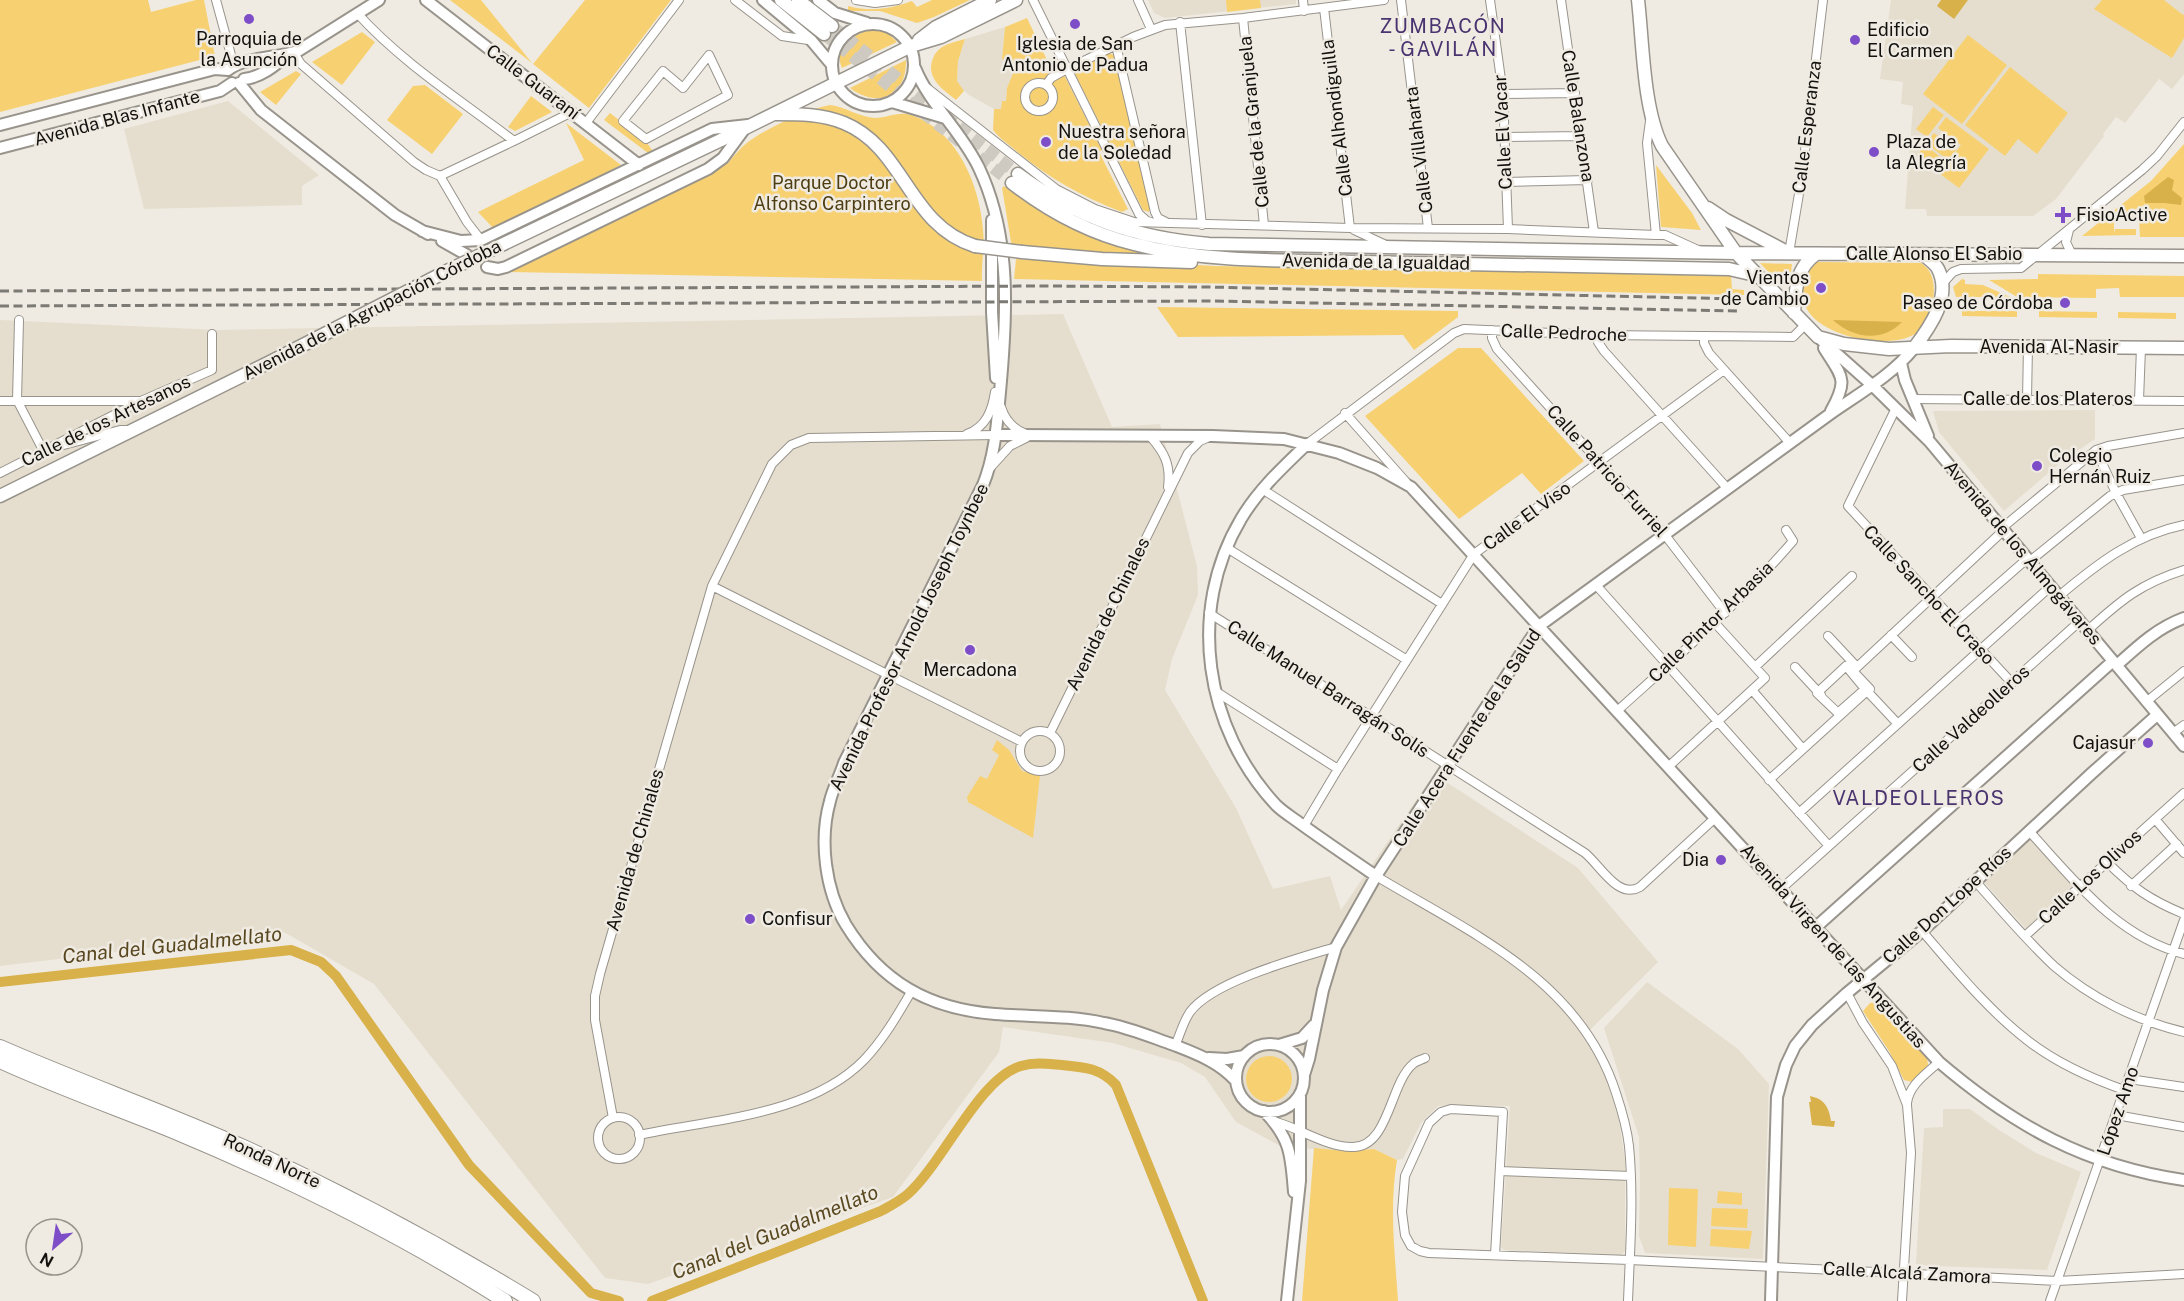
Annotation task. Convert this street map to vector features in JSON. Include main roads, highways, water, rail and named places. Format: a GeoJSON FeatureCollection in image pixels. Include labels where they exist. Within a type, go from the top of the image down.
{"type":"FeatureCollection","features":[{"type":"Feature","properties":{"kind":"highway","name":"Ronda Norte"},"geometry":{"type":"LineString","coordinates":[[0,1047],[181,1120],[295,1171],[393,1220],[533,1301]]}},
{"type":"Feature","properties":{"kind":"highway","name":"Ronda Norte"},"geometry":{"type":"LineString","coordinates":[[0,1061],[174,1132],[286,1182],[384,1231],[505,1301]]}},
{"type":"Feature","properties":{"kind":"main road"},"geometry":{"type":"LineString","coordinates":[[781,0],[828,30],[798,0]]}},
{"type":"Feature","properties":{"kind":"main road","name":"Avenida de la Agrupación Córdoba"},"geometry":{"type":"LineString","coordinates":[[911,46],[936,27],[990,0]]}},
{"type":"Feature","properties":{"kind":"main road","name":"Avenida de la Agrupación Córdoba"},"geometry":{"type":"LineString","coordinates":[[0,496],[449,270],[775,114],[911,46],[941,37],[1016,0]]}},
{"type":"Feature","properties":{"kind":"main road"},"geometry":{"type":"LineString","coordinates":[[1638,0],[1650,113],[1655,133],[1736,253],[1818,337],[1867,348],[1914,348],[1938,313],[1942,284],[1938,268],[1924,255]]}},
{"type":"Feature","properties":{"kind":"main road"},"geometry":{"type":"LineString","coordinates":[[775,114],[827,117],[864,134],[879,147],[927,214],[957,239],[975,246],[1142,261],[1227,263],[1261,260]]}},
{"type":"Feature","properties":{"kind":"main road","name":"Avenida de la Igualdad"},"geometry":{"type":"LineString","coordinates":[[1756,276],[1729,269],[1261,260],[1179,254],[1117,239],[1063,217],[1015,179],[1083,214],[1120,228],[1151,237],[1216,244],[1789,253]]}},
{"type":"Feature","properties":{"kind":"main road"},"geometry":{"type":"LineString","coordinates":[[1705,206],[1726,220],[1789,253]]}},
{"type":"Feature","properties":{"kind":"main road","name":"Calle Alonso El Sabio"},"geometry":{"type":"LineString","coordinates":[[1789,253],[2184,255]]}},
{"type":"Feature","properties":{"kind":"main road"},"geometry":{"type":"LineString","coordinates":[[1794,313],[1798,275],[1807,260],[1816,254]]}},
{"type":"Feature","properties":{"kind":"main road","name":"Avenida Al-Nasir"},"geometry":{"type":"LineString","coordinates":[[1914,348],[2028,346],[2184,348]]}},
{"type":"Feature","properties":{"kind":"waterway","name":"Canal del Guadalmellato"},"geometry":{"type":"LineString","coordinates":[[0,982],[291,950],[321,962],[336,976],[469,1165],[591,1293],[619,1301]]}},
{"type":"Feature","properties":{"kind":"waterway","name":"Canal del Guadalmellato"},"geometry":{"type":"LineString","coordinates":[[652,1301],[881,1211],[895,1203],[908,1194],[921,1180],[991,1087],[1006,1074],[1021,1066],[1031,1064],[1091,1069],[1104,1075],[1116,1085],[1203,1301]]}},
{"type":"Feature","properties":{"kind":"tunnel"},"geometry":{"type":"LineString","coordinates":[[832,26],[1018,174]]}},
{"type":"Feature","properties":{"kind":"tunnel"},"geometry":{"type":"LineString","coordinates":[[824,34],[1012,183]]}},
{"type":"Feature","properties":{"kind":"railway"},"geometry":{"type":"LineString","coordinates":[[0,291],[1042,286],[1208,287],[1740,299]]}},
{"type":"Feature","properties":{"kind":"railway"},"geometry":{"type":"LineString","coordinates":[[0,306],[1210,301],[1739,311]]}},
{"type":"Feature","properties":{"kind":"place","name":"Parroquia de la Asunción"},"geometry":{"type":"Point","coordinates":[249,19]}},
{"type":"Feature","properties":{"kind":"place","name":"Iglesia de San Antonio de Padua"},"geometry":{"type":"Point","coordinates":[1075,24]}},
{"type":"Feature","properties":{"kind":"place","name":"Edificio El Carmen"},"geometry":{"type":"Point","coordinates":[1855,40]}},
{"type":"Feature","properties":{"kind":"place","name":"Nuestra señora de la Soledad"},"geometry":{"type":"Point","coordinates":[1046,142]}},
{"type":"Feature","properties":{"kind":"place","name":"Plaza de la Alegría"},"geometry":{"type":"Point","coordinates":[1874,152]}},
{"type":"Feature","properties":{"kind":"place","name":"FisioActive"},"geometry":{"type":"Point","coordinates":[2063,215]}},
{"type":"Feature","properties":{"kind":"place","name":"Vientos de Cambio"},"geometry":{"type":"Point","coordinates":[1821,288]}},
{"type":"Feature","properties":{"kind":"place","name":"Paseo de Córdoba"},"geometry":{"type":"Point","coordinates":[2065,303]}},
{"type":"Feature","properties":{"kind":"place","name":"Colegio Hernán Ruiz"},"geometry":{"type":"Point","coordinates":[2037,466]}},
{"type":"Feature","properties":{"kind":"place","name":"Mercadona"},"geometry":{"type":"Point","coordinates":[970,650]}},
{"type":"Feature","properties":{"kind":"place","name":"Cajasur"},"geometry":{"type":"Point","coordinates":[2148,743]}},
{"type":"Feature","properties":{"kind":"place","name":"Dia"},"geometry":{"type":"Point","coordinates":[1721,860]}},
{"type":"Feature","properties":{"kind":"place","name":"Confisur"},"geometry":{"type":"Point","coordinates":[750,919]}},
{"type":"Feature","properties":{"kind":"district","name":"ZUMBACÓN - GAVILÁN"},"geometry":{"type":"Point","coordinates":[1443,38]}},
{"type":"Feature","properties":{"kind":"district","name":"VALDEOLLEROS"},"geometry":{"type":"Point","coordinates":[1919,798]}},
{"type":"Feature","properties":{"kind":"park label","name":"Parque Doctor Alfonso Carpintero"},"geometry":{"type":"Point","coordinates":[832,193]}}]}
